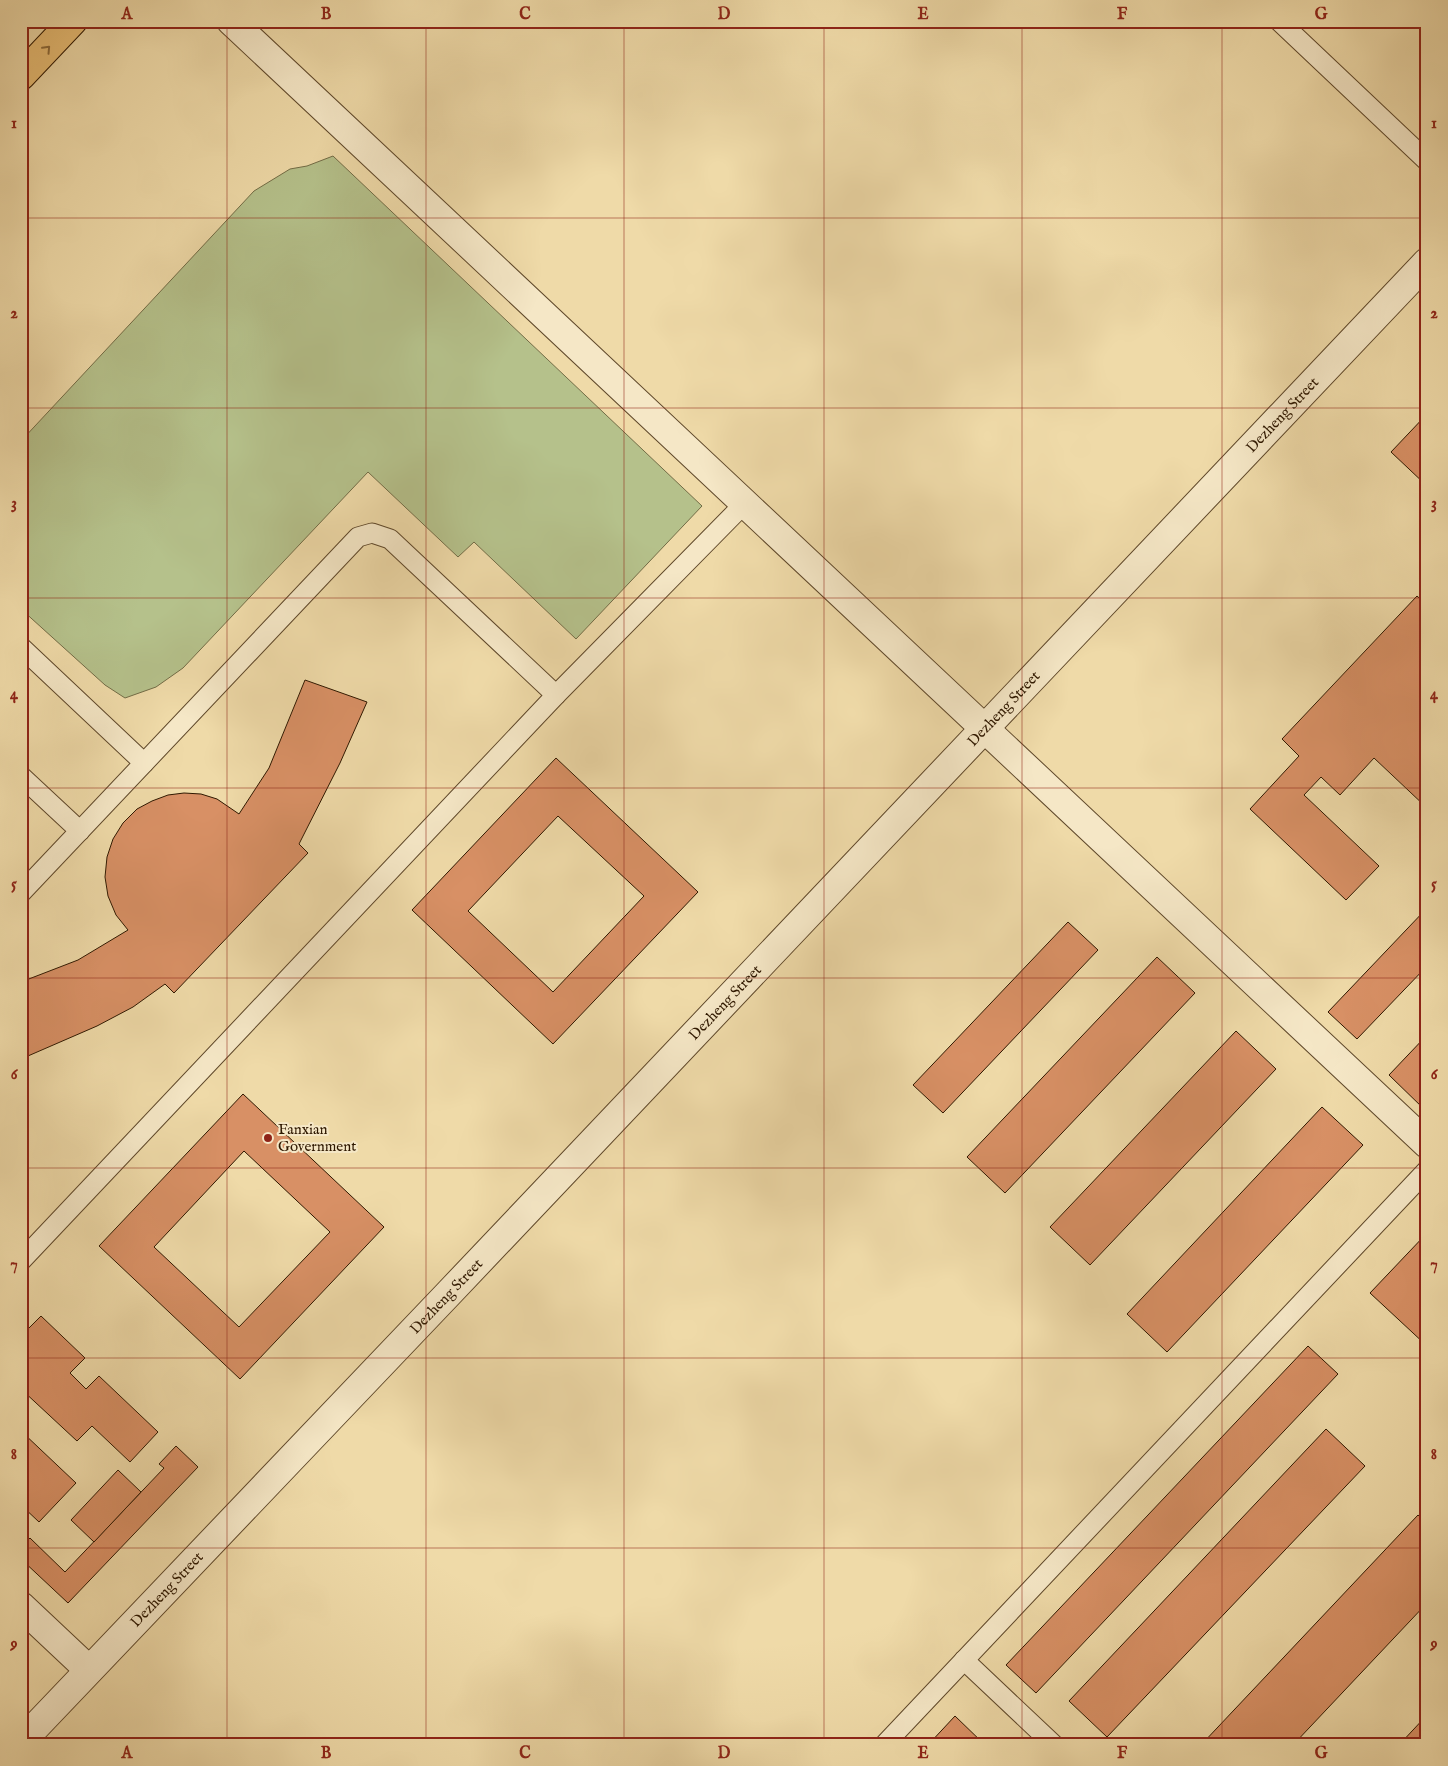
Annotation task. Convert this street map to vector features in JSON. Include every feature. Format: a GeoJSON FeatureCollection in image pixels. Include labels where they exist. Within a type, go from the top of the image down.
{"type":"FeatureCollection","features":[{"type":"Feature","properties":{"kind":"highway"},"geometry":{"type":"LineString","coordinates":[[21,76],[73,21]]}},
{"type":"Feature","properties":{"kind":"street"},"geometry":{"type":"LineString","coordinates":[[231,21],[1427,1144]]}},
{"type":"Feature","properties":{"kind":"street","name":"Dezheng Street"},"geometry":{"type":"LineString","coordinates":[[21,1742],[1427,262]]}},
{"type":"Feature","properties":{"kind":"street"},"geometry":{"type":"LineString","coordinates":[[21,1606],[89,1670]]}},
{"type":"Feature","properties":{"kind":"lane"},"geometry":{"type":"LineString","coordinates":[[1279,21],[1427,161]]}},
{"type":"Feature","properties":{"kind":"lane"},"geometry":{"type":"LineString","coordinates":[[24,1252],[556,696],[744,504]]}},
{"type":"Feature","properties":{"kind":"lane"},"geometry":{"type":"LineString","coordinates":[[21,893],[358,537],[372,533],[390,539],[556,696]]}},
{"type":"Feature","properties":{"kind":"lane"},"geometry":{"type":"LineString","coordinates":[[21,647],[144,763]]}},
{"type":"Feature","properties":{"kind":"lane"},"geometry":{"type":"LineString","coordinates":[[21,776],[80,831]]}},
{"type":"Feature","properties":{"kind":"lane"},"geometry":{"type":"LineString","coordinates":[[884,1745],[1427,1170]]}},
{"type":"Feature","properties":{"kind":"lane"},"geometry":{"type":"LineString","coordinates":[[964,1660],[1054,1745]]}},
{"type":"Feature","properties":{"kind":"green space"},"geometry":{"type":"Polygon","coordinates":[[[333,156],[702,506],[576,639],[474,542],[458,557],[368,472],[183,668],[156,687],[125,698],[105,685],[21,609],[21,441],[254,191],[290,169],[307,166],[333,156]]]}},
{"type":"Feature","properties":{"kind":"building"},"geometry":{"type":"Polygon","coordinates":[[[1427,414],[1427,486],[1391,452],[1427,414]]]}},
{"type":"Feature","properties":{"kind":"building"},"geometry":{"type":"Polygon","coordinates":[[[1417,596],[1427,605],[1427,808],[1374,758],[1340,795],[1321,777],[1304,795],[1379,866],[1346,900],[1250,809],[1299,756],[1282,739],[1417,596]]]}},
{"type":"Feature","properties":{"kind":"building"},"geometry":{"type":"Polygon","coordinates":[[[305,680],[367,702],[340,763],[299,844],[308,853],[174,993],[165,984],[133,1007],[97,1026],[21,1059],[21,982],[78,960],[128,930],[116,915],[108,896],[105,877],[107,857],[113,839],[123,823],[137,809],[152,801],[168,795],[184,793],[201,794],[217,799],[239,814],[269,768],[305,680]]]}},
{"type":"Feature","properties":{"kind":"building"},"geometry":{"type":"Polygon","coordinates":[[[556,758],[698,892],[553,1044],[412,910],[556,758]],[[558,816],[468,911],[553,992],[644,896],[558,816]]]}},
{"type":"Feature","properties":{"kind":"building"},"geometry":{"type":"Polygon","coordinates":[[[1427,908],[1427,966],[1357,1039],[1328,1012],[1427,908]]]}},
{"type":"Feature","properties":{"kind":"building"},"geometry":{"type":"Polygon","coordinates":[[[1068,922],[1098,950],[943,1113],[913,1085],[1068,922]]]}},
{"type":"Feature","properties":{"kind":"building"},"geometry":{"type":"Polygon","coordinates":[[[1157,957],[1195,993],[1005,1193],[967,1157],[1157,957]]]}},
{"type":"Feature","properties":{"kind":"building"},"geometry":{"type":"Polygon","coordinates":[[[1236,1031],[1276,1069],[1090,1265],[1050,1227],[1236,1031]]]}},
{"type":"Feature","properties":{"kind":"building"},"geometry":{"type":"Polygon","coordinates":[[[1427,1035],[1427,1106],[1424,1109],[1389,1075],[1427,1035]]]}},
{"type":"Feature","properties":{"kind":"building"},"geometry":{"type":"Polygon","coordinates":[[[243,1094],[384,1227],[240,1379],[99,1246],[243,1094]],[[244,1151],[154,1247],[239,1327],[330,1232],[244,1151]]]}},
{"type":"Feature","properties":{"kind":"building"},"geometry":{"type":"Polygon","coordinates":[[[1322,1107],[1363,1145],[1167,1352],[1127,1314],[1322,1107]]]}},
{"type":"Feature","properties":{"kind":"building"},"geometry":{"type":"Polygon","coordinates":[[[1427,1233],[1427,1346],[1370,1293],[1427,1233]]]}},
{"type":"Feature","properties":{"kind":"building"},"geometry":{"type":"Polygon","coordinates":[[[41,1316],[85,1358],[70,1373],[86,1389],[99,1376],[158,1432],[130,1462],[92,1426],[77,1441],[21,1389],[21,1336],[41,1316]]]}},
{"type":"Feature","properties":{"kind":"building"},"geometry":{"type":"Polygon","coordinates":[[[1308,1346],[1338,1374],[1036,1693],[1006,1665],[1308,1346]]]}},
{"type":"Feature","properties":{"kind":"building"},"geometry":{"type":"Polygon","coordinates":[[[1326,1429],[1365,1466],[1107,1737],[1069,1701],[1326,1429]]]}},
{"type":"Feature","properties":{"kind":"building"},"geometry":{"type":"Polygon","coordinates":[[[21,1431],[76,1483],[39,1522],[21,1505],[21,1431]]]}},
{"type":"Feature","properties":{"kind":"building"},"geometry":{"type":"Polygon","coordinates":[[[176,1446],[198,1467],[68,1603],[21,1559],[21,1547],[30,1538],[65,1572],[164,1468],[159,1464],[176,1446]]]}},
{"type":"Feature","properties":{"kind":"building"},"geometry":{"type":"Polygon","coordinates":[[[118,1470],[141,1492],[94,1542],[71,1520],[118,1470]]]}},
{"type":"Feature","properties":{"kind":"building"},"geometry":{"type":"Polygon","coordinates":[[[1418,1515],[1427,1523],[1427,1603],[1293,1745],[1201,1745],[1418,1515]]]}},
{"type":"Feature","properties":{"kind":"building"},"geometry":{"type":"Polygon","coordinates":[[[1427,1715],[1427,1745],[1399,1745],[1427,1715]]]}},
{"type":"Feature","properties":{"kind":"building"},"geometry":{"type":"Polygon","coordinates":[[[955,1716],[985,1745],[928,1745],[955,1716]]]}},
{"type":"Feature","properties":{"kind":"place","name":"Fanxian Government"},"geometry":{"type":"Point","coordinates":[268,1138]}}]}
